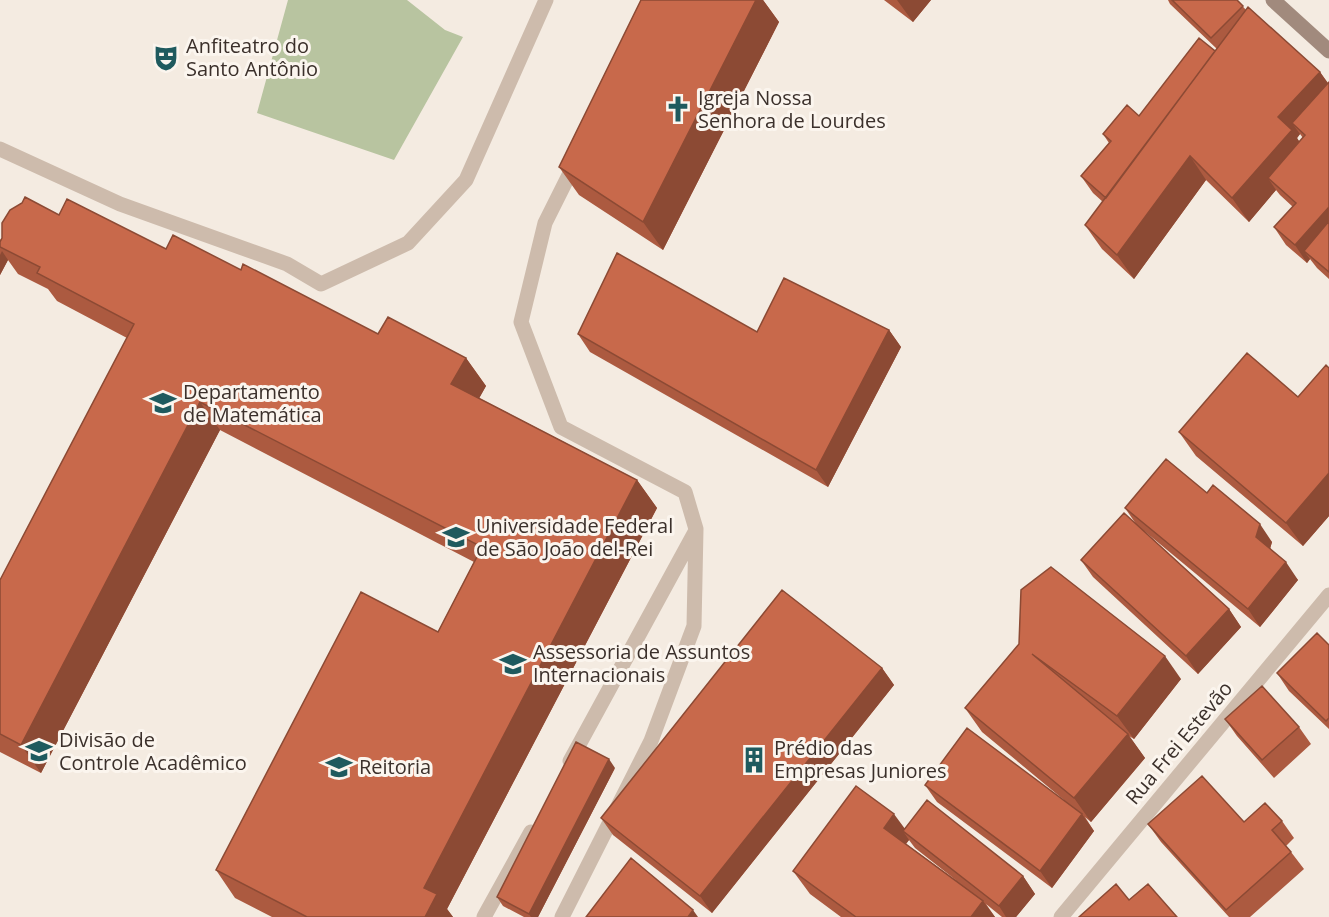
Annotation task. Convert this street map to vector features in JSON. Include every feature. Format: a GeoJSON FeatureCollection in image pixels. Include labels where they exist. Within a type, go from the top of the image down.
{"type":"FeatureCollection","features":[{"type":"Feature","properties":{"kind":"main road"},"geometry":{"type":"LineString","coordinates":[[1273,0],[1329,51]]}},
{"type":"Feature","properties":{"kind":"street"},"geometry":{"type":"LineString","coordinates":[[0,149],[120,204],[287,264],[321,284],[408,243],[466,180],[546,0]]}},
{"type":"Feature","properties":{"kind":"street"},"geometry":{"type":"LineString","coordinates":[[562,917],[651,741],[694,626],[696,529],[685,492],[561,427],[521,322],[545,223],[582,150]]}},
{"type":"Feature","properties":{"kind":"street"},"geometry":{"type":"LineString","coordinates":[[560,778],[696,529]]}},
{"type":"Feature","properties":{"kind":"street","name":"Rua Frei Estevão"},"geometry":{"type":"LineString","coordinates":[[1061,917],[1329,595]]}},
{"type":"Feature","properties":{"kind":"street"},"geometry":{"type":"LineString","coordinates":[[484,917],[537,820]]}},
{"type":"Feature","properties":{"kind":"green space"},"geometry":{"type":"Polygon","coordinates":[[[288,0],[407,0],[445,30],[463,37],[394,160],[257,113],[288,0]]]}},
{"type":"Feature","properties":{"kind":"building","name":"Igreja Nossa Senhora de Lourdes"},"geometry":{"type":"Polygon","coordinates":[[[641,0],[756,0],[643,222],[559,167],[641,0]]]}},
{"type":"Feature","properties":{"kind":"building"},"geometry":{"type":"Polygon","coordinates":[[[1172,0],[1237,0],[1243,6],[1211,38],[1172,0]]]}},
{"type":"Feature","properties":{"kind":"building"},"geometry":{"type":"Polygon","coordinates":[[[1248,7],[1320,72],[1278,117],[1292,130],[1232,198],[1190,156],[1117,255],[1085,225],[1248,7]]]}},
{"type":"Feature","properties":{"kind":"building"},"geometry":{"type":"Polygon","coordinates":[[[1199,38],[1215,51],[1106,198],[1081,176],[1111,141],[1103,134],[1127,105],[1139,116],[1199,38]]]}},
{"type":"Feature","properties":{"kind":"building"},"geometry":{"type":"Polygon","coordinates":[[[1329,82],[1329,207],[1295,245],[1274,227],[1296,203],[1268,178],[1305,135],[1292,123],[1329,82]]]}},
{"type":"Feature","properties":{"kind":"building"},"geometry":{"type":"Polygon","coordinates":[[[25,197],[59,215],[67,199],[166,249],[173,235],[241,270],[243,264],[378,334],[388,317],[466,358],[451,384],[637,480],[424,888],[437,894],[425,917],[307,917],[216,870],[361,592],[438,632],[482,547],[200,402],[21,745],[0,734],[0,580],[134,324],[37,273],[40,267],[0,247],[2,223],[10,210],[22,203],[25,197]]]}},
{"type":"Feature","properties":{"kind":"building"},"geometry":{"type":"Polygon","coordinates":[[[1329,221],[1329,272],[1304,251],[1329,221]]]}},
{"type":"Feature","properties":{"kind":"building"},"geometry":{"type":"Polygon","coordinates":[[[617,253],[757,332],[784,278],[889,330],[816,470],[578,334],[617,253]]]}},
{"type":"Feature","properties":{"kind":"building"},"geometry":{"type":"Polygon","coordinates":[[[1247,353],[1298,397],[1326,365],[1329,368],[1329,473],[1286,523],[1179,432],[1247,353]]]}},
{"type":"Feature","properties":{"kind":"building"},"geometry":{"type":"Polygon","coordinates":[[[1166,459],[1207,493],[1213,485],[1260,524],[1256,537],[1286,562],[1248,609],[1125,508],[1166,459]]]}},
{"type":"Feature","properties":{"kind":"building"},"geometry":{"type":"Polygon","coordinates":[[[1124,513],[1229,609],[1186,656],[1081,560],[1124,513]]]}},
{"type":"Feature","properties":{"kind":"building"},"geometry":{"type":"Polygon","coordinates":[[[1051,567],[1165,656],[1117,716],[1032,654],[1128,734],[1074,798],[965,708],[1019,644],[1021,590],[1051,567]]]}},
{"type":"Feature","properties":{"kind":"building","name":"Prédio das Empresas Juniores"},"geometry":{"type":"Polygon","coordinates":[[[782,590],[882,668],[700,896],[601,818],[782,590]]]}},
{"type":"Feature","properties":{"kind":"building"},"geometry":{"type":"Polygon","coordinates":[[[1317,633],[1329,645],[1329,718],[1326,721],[1277,673],[1317,633]]]}},
{"type":"Feature","properties":{"kind":"building"},"geometry":{"type":"Polygon","coordinates":[[[1262,686],[1299,727],[1262,760],[1225,719],[1262,686]]]}},
{"type":"Feature","properties":{"kind":"building"},"geometry":{"type":"Polygon","coordinates":[[[967,728],[1082,814],[1040,871],[925,785],[967,728]]]}},
{"type":"Feature","properties":{"kind":"building"},"geometry":{"type":"Polygon","coordinates":[[[576,742],[609,759],[529,914],[497,897],[576,742]]]}},
{"type":"Feature","properties":{"kind":"building"},"geometry":{"type":"Polygon","coordinates":[[[1202,776],[1244,822],[1265,803],[1282,821],[1272,830],[1291,852],[1226,910],[1148,824],[1202,776]]]}},
{"type":"Feature","properties":{"kind":"building"},"geometry":{"type":"Polygon","coordinates":[[[856,786],[894,814],[884,828],[983,901],[971,917],[856,917],[793,871],[856,786]]]}},
{"type":"Feature","properties":{"kind":"building"},"geometry":{"type":"Polygon","coordinates":[[[927,800],[1023,876],[999,906],[903,831],[927,800]]]}},
{"type":"Feature","properties":{"kind":"building"},"geometry":{"type":"Polygon","coordinates":[[[631,858],[693,910],[688,917],[586,917],[631,858]]]}},
{"type":"Feature","properties":{"kind":"building"},"geometry":{"type":"Polygon","coordinates":[[[1116,884],[1129,900],[1148,884],[1177,917],[1079,917],[1116,884]]]}},
{"type":"Feature","properties":{"kind":"place","name":"Anfiteatro do Santo Antônio"},"geometry":{"type":"Point","coordinates":[166,58]}},
{"type":"Feature","properties":{"kind":"place","name":"Igreja Nossa Senhora de Lourdes"},"geometry":{"type":"Point","coordinates":[678,109]}},
{"type":"Feature","properties":{"kind":"place","name":"Departamento de Matemática"},"geometry":{"type":"Point","coordinates":[163,403]}},
{"type":"Feature","properties":{"kind":"place","name":"Universidade Federal de São João del-Rei"},"geometry":{"type":"Point","coordinates":[456,537]}},
{"type":"Feature","properties":{"kind":"place","name":"Assessoria de Assuntos Internacionais"},"geometry":{"type":"Point","coordinates":[513,664]}},
{"type":"Feature","properties":{"kind":"place","name":"Divisão de Controle Acadêmico"},"geometry":{"type":"Point","coordinates":[39,751]}},
{"type":"Feature","properties":{"kind":"place","name":"Prédio das Empresas Juniores"},"geometry":{"type":"Point","coordinates":[754,760]}},
{"type":"Feature","properties":{"kind":"place","name":"Reitoria"},"geometry":{"type":"Point","coordinates":[339,767]}}]}
